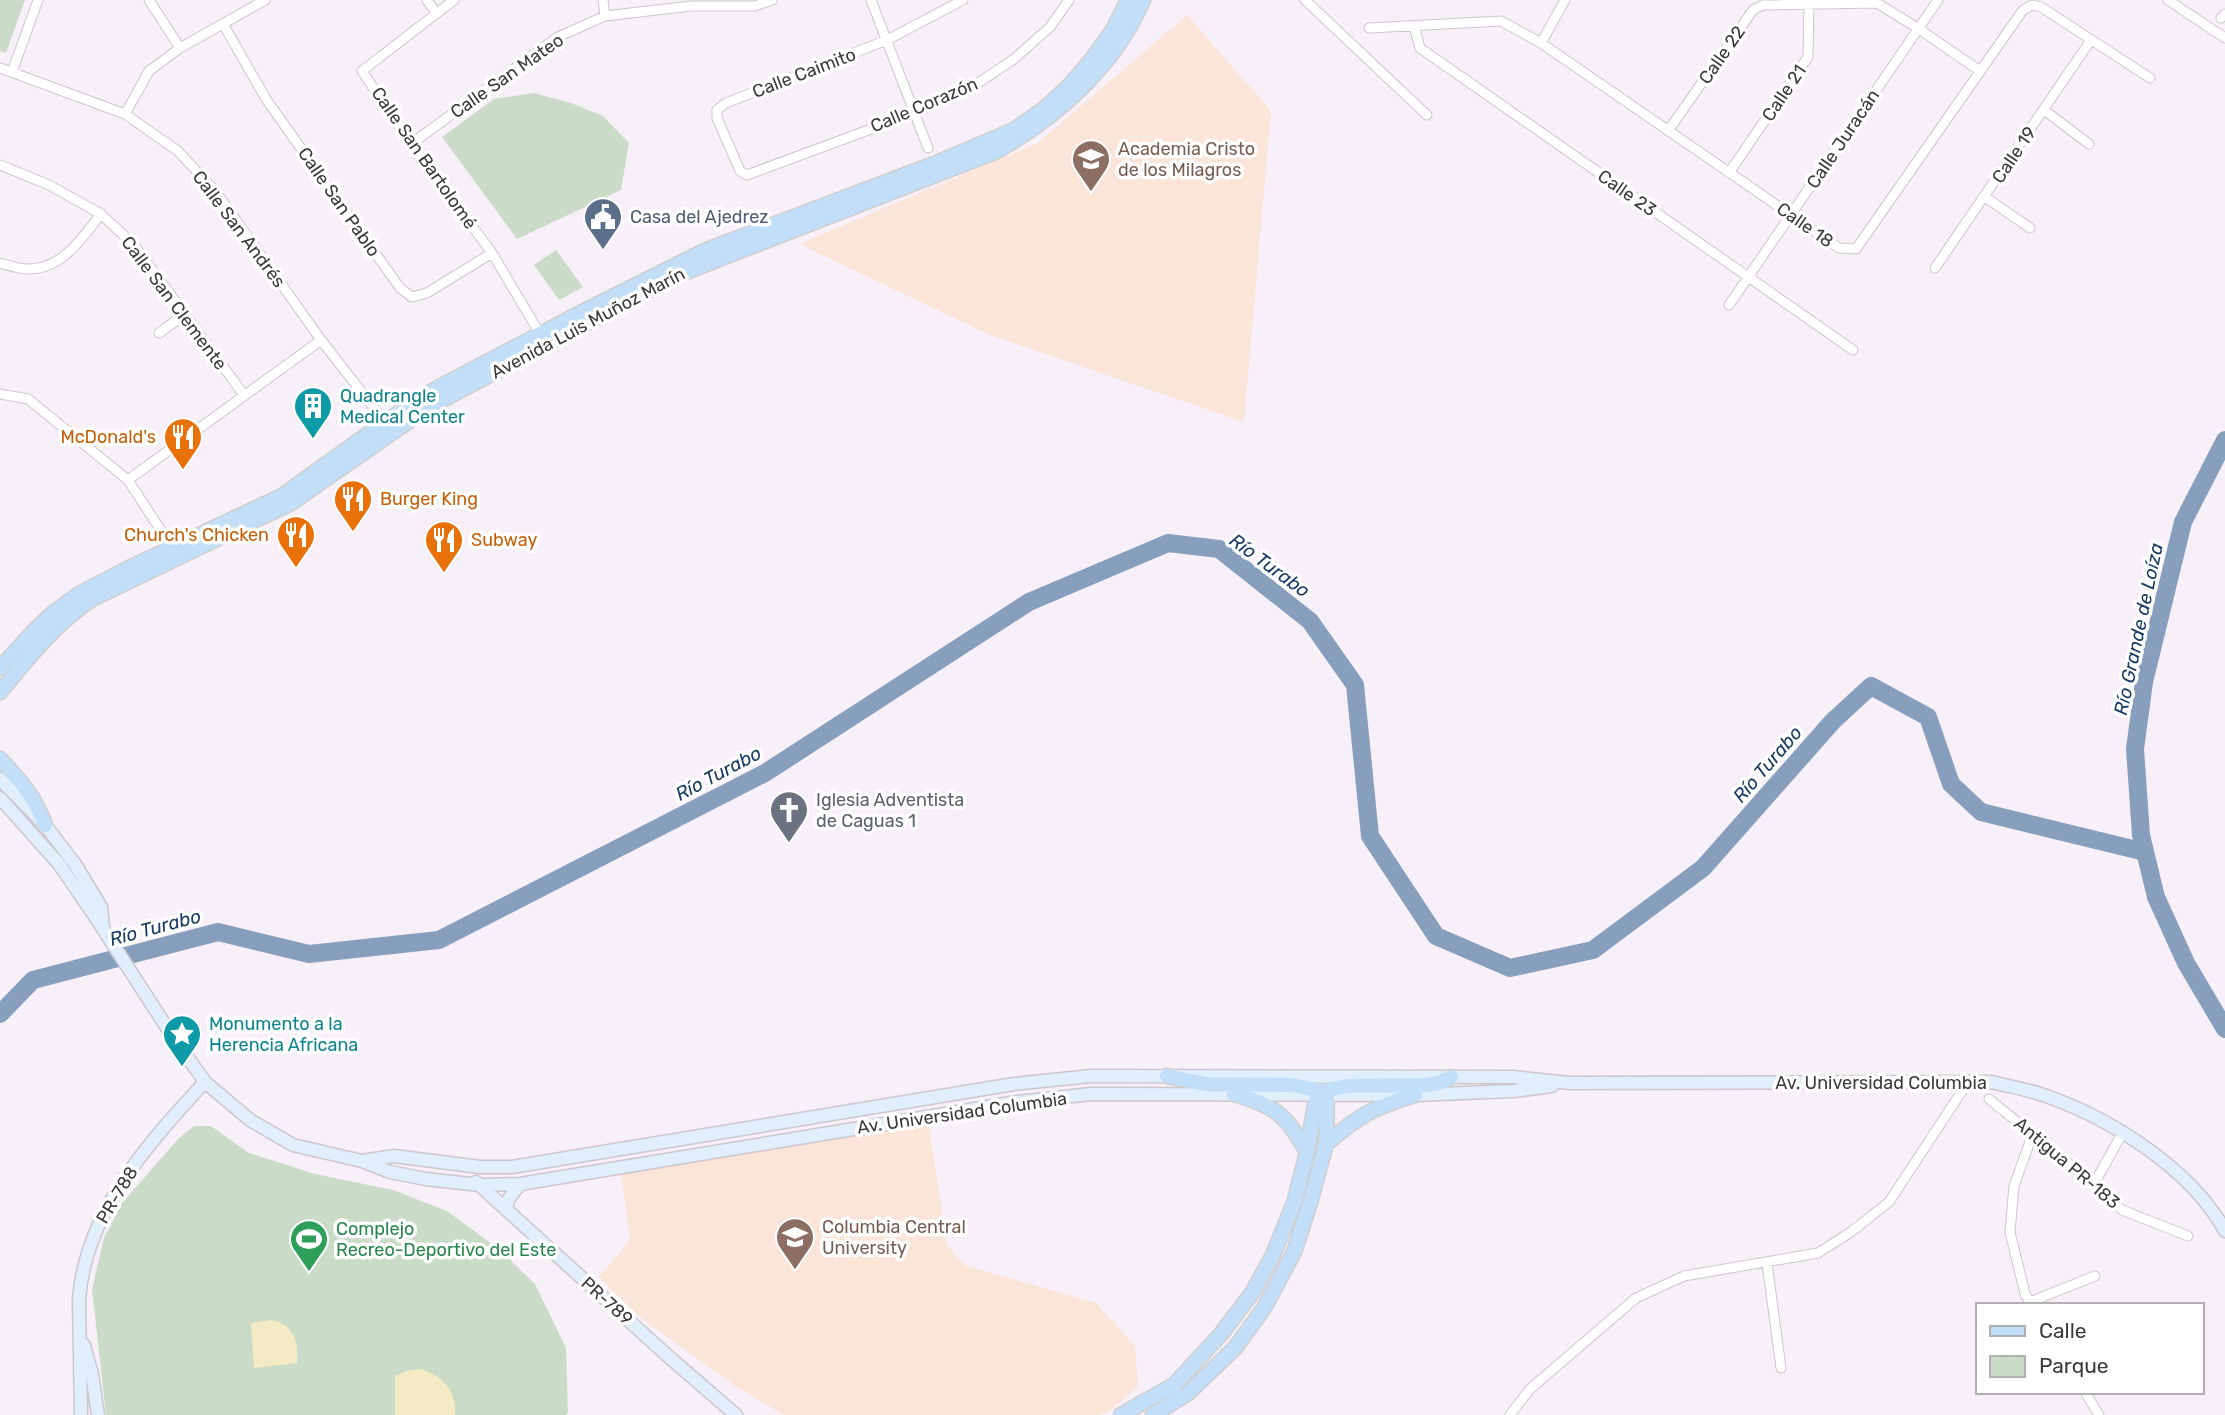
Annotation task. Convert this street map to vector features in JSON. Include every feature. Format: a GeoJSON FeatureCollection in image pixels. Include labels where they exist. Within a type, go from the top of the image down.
{"type":"FeatureCollection","features":[{"type":"Feature","properties":{"kind":"main road","name":"Avenida Luis Muñoz Marín"},"geometry":{"type":"LineString","coordinates":[[1006,139],[1068,87],[1113,30],[1128,0]]}},
{"type":"Feature","properties":{"kind":"main road","name":"Avenida Luis Muñoz Marín"},"geometry":{"type":"LineString","coordinates":[[0,692],[41,642],[75,610],[282,496],[389,427],[432,391],[543,339],[704,251],[731,247],[839,206],[945,160],[1006,139],[1054,113],[1086,83],[1114,51],[1143,0]]}},
{"type":"Feature","properties":{"kind":"main road","name":"Avenida Luis Muñoz Marín"},"geometry":{"type":"LineString","coordinates":[[0,668],[44,622],[79,594],[176,552]]}},
{"type":"Feature","properties":{"kind":"main road"},"geometry":{"type":"LineString","coordinates":[[0,759],[39,806],[45,825]]}},
{"type":"Feature","properties":{"kind":"main road","name":"Av. Universidad Columbia"},"geometry":{"type":"LineString","coordinates":[[0,779],[45,825],[75,864],[101,907],[104,930]]}},
{"type":"Feature","properties":{"kind":"main road","name":"Av. Universidad Columbia"},"geometry":{"type":"LineString","coordinates":[[0,797],[59,864],[205,1082],[250,1120],[293,1145],[362,1161],[390,1172],[426,1179],[479,1185],[520,1184],[1017,1102],[1091,1094],[1415,1095],[1513,1091],[1569,1083]]}},
{"type":"Feature","properties":{"kind":"main road","name":"Av. Universidad Columbia"},"geometry":{"type":"LineString","coordinates":[[362,1161],[394,1156],[480,1167],[512,1167],[1014,1084],[1091,1076],[1513,1077],[1569,1083],[1992,1083],[2046,1096],[2083,1110],[2123,1132],[2176,1172],[2225,1231]]}},
{"type":"Feature","properties":{"kind":"main road"},"geometry":{"type":"LineString","coordinates":[[1167,1076],[1194,1083],[1293,1084],[1322,1093],[1346,1086],[1427,1085],[1451,1077]]}},
{"type":"Feature","properties":{"kind":"main road","name":"PR-788"},"geometry":{"type":"LineString","coordinates":[[81,1415],[80,1284],[92,1238],[120,1186],[140,1157],[205,1082]]}},
{"type":"Feature","properties":{"kind":"main road"},"geometry":{"type":"LineString","coordinates":[[1153,1415],[1188,1393],[1234,1348],[1264,1308],[1294,1252],[1326,1144],[1322,1093]]}},
{"type":"Feature","properties":{"kind":"main road"},"geometry":{"type":"LineString","coordinates":[[1121,1415],[1174,1385],[1221,1334],[1252,1293],[1278,1245],[1294,1203],[1322,1093]]}},
{"type":"Feature","properties":{"kind":"main road"},"geometry":{"type":"LineString","coordinates":[[1234,1094],[1260,1101],[1284,1116],[1307,1153]]}},
{"type":"Feature","properties":{"kind":"main road"},"geometry":{"type":"LineString","coordinates":[[1326,1144],[1352,1121],[1383,1105],[1415,1095]]}},
{"type":"Feature","properties":{"kind":"main road"},"geometry":{"type":"LineString","coordinates":[[744,1129],[747,1146]]}},
{"type":"Feature","properties":{"kind":"main road"},"geometry":{"type":"LineString","coordinates":[[414,1159],[432,1167],[464,1174],[479,1185],[498,1175],[581,1162],[594,1159],[608,1151]]}},
{"type":"Feature","properties":{"kind":"main road"},"geometry":{"type":"LineString","coordinates":[[506,1210],[508,1199],[520,1184]]}},
{"type":"Feature","properties":{"kind":"main road","name":"PR-789"},"geometry":{"type":"LineString","coordinates":[[479,1185],[736,1415]]}},
{"type":"Feature","properties":{"kind":"main road","name":"PR-788"},"geometry":{"type":"LineString","coordinates":[[81,1331],[92,1374],[98,1415]]}},
{"type":"Feature","properties":{"kind":"street"},"geometry":{"type":"LineString","coordinates":[[12,72],[38,0]]}},
{"type":"Feature","properties":{"kind":"street"},"geometry":{"type":"LineString","coordinates":[[149,0],[180,48]]}},
{"type":"Feature","properties":{"kind":"street"},"geometry":{"type":"LineString","coordinates":[[125,114],[149,71],[180,48],[265,0]]}},
{"type":"Feature","properties":{"kind":"street"},"geometry":{"type":"LineString","coordinates":[[428,0],[436,13]]}},
{"type":"Feature","properties":{"kind":"street","name":"Calle San Bartolomé"},"geometry":{"type":"LineString","coordinates":[[454,0],[362,71],[411,144],[492,253],[543,339]]}},
{"type":"Feature","properties":{"kind":"street"},"geometry":{"type":"LineString","coordinates":[[603,0],[605,16]]}},
{"type":"Feature","properties":{"kind":"street","name":"Calle San Mateo"},"geometry":{"type":"LineString","coordinates":[[411,144],[558,37],[605,16],[692,3],[755,6],[772,0]]}},
{"type":"Feature","properties":{"kind":"street"},"geometry":{"type":"LineString","coordinates":[[871,0],[928,148]]}},
{"type":"Feature","properties":{"kind":"street","name":"Calle Caimito"},"geometry":{"type":"LineString","coordinates":[[754,173],[747,175],[740,171],[717,110],[726,103],[887,40],[963,0]]}},
{"type":"Feature","properties":{"kind":"street","name":"Calle Corazón"},"geometry":{"type":"LineString","coordinates":[[754,173],[914,113],[975,85],[1014,60],[1050,27],[1069,0]]}},
{"type":"Feature","properties":{"kind":"street"},"geometry":{"type":"LineString","coordinates":[[1305,0],[1427,115]]}},
{"type":"Feature","properties":{"kind":"street"},"geometry":{"type":"LineString","coordinates":[[1541,43],[1565,0]]}},
{"type":"Feature","properties":{"kind":"street","name":"Calle Juracán"},"geometry":{"type":"LineString","coordinates":[[1729,304],[1938,0]]}},
{"type":"Feature","properties":{"kind":"street"},"geometry":{"type":"LineString","coordinates":[[2168,0],[2225,38]]}},
{"type":"Feature","properties":{"kind":"street","name":"Calle 21"},"geometry":{"type":"LineString","coordinates":[[1729,173],[1808,57],[1809,3]]}},
{"type":"Feature","properties":{"kind":"street","name":"Calle 22"},"geometry":{"type":"LineString","coordinates":[[1668,131],[1753,10],[1763,5],[1877,3],[1980,71]]}},
{"type":"Feature","properties":{"kind":"street","name":"Calle 18"},"geometry":{"type":"LineString","coordinates":[[1368,28],[1501,21],[1541,43],[1839,248],[1856,249],[2023,10],[2032,5],[2041,6],[2150,78]]}},
{"type":"Feature","properties":{"kind":"street","name":"Calle San Pablo"},"geometry":{"type":"LineString","coordinates":[[223,24],[266,99],[400,288],[412,297],[427,293],[492,253]]}},
{"type":"Feature","properties":{"kind":"street","name":"Calle 23"},"geometry":{"type":"LineString","coordinates":[[1414,26],[1420,48],[1853,350]]}},
{"type":"Feature","properties":{"kind":"street","name":"Calle 19"},"geometry":{"type":"LineString","coordinates":[[1935,268],[2091,40]]}},
{"type":"Feature","properties":{"kind":"street","name":"Calle San Andrés"},"geometry":{"type":"LineString","coordinates":[[0,68],[125,114],[178,151],[216,192],[321,340],[389,427]]}},
{"type":"Feature","properties":{"kind":"street"},"geometry":{"type":"LineString","coordinates":[[2044,110],[2089,144]]}},
{"type":"Feature","properties":{"kind":"street","name":"Calle San Clemente"},"geometry":{"type":"LineString","coordinates":[[0,165],[49,185],[102,214],[134,245],[244,396]]}},
{"type":"Feature","properties":{"kind":"street"},"geometry":{"type":"LineString","coordinates":[[1985,197],[2030,228]]}},
{"type":"Feature","properties":{"kind":"street"},"geometry":{"type":"LineString","coordinates":[[0,263],[27,270],[49,265],[71,252],[102,214]]}},
{"type":"Feature","properties":{"kind":"street"},"geometry":{"type":"LineString","coordinates":[[159,333],[185,314]]}},
{"type":"Feature","properties":{"kind":"street"},"geometry":{"type":"LineString","coordinates":[[128,480],[321,340]]}},
{"type":"Feature","properties":{"kind":"street"},"geometry":{"type":"LineString","coordinates":[[0,394],[28,398],[128,480],[176,552]]}},
{"type":"Feature","properties":{"kind":"street"},"geometry":{"type":"LineString","coordinates":[[1510,1415],[1530,1389],[1636,1298],[1684,1276],[1818,1254],[1889,1202],[1965,1083]]}},
{"type":"Feature","properties":{"kind":"street","name":"Antigua PR-183"},"geometry":{"type":"LineString","coordinates":[[1989,1099],[2122,1210],[2188,1236]]}},
{"type":"Feature","properties":{"kind":"street"},"geometry":{"type":"LineString","coordinates":[[2094,1184],[2123,1132]]}},
{"type":"Feature","properties":{"kind":"street"},"geometry":{"type":"LineString","coordinates":[[2033,1133],[2014,1186],[2010,1232],[2025,1294],[2031,1303],[2095,1276]]}},
{"type":"Feature","properties":{"kind":"street"},"geometry":{"type":"LineString","coordinates":[[1767,1263],[1781,1368]]}},
{"type":"Feature","properties":{"kind":"street"},"geometry":{"type":"LineString","coordinates":[[2086,1394],[2099,1415]]}},
{"type":"Feature","properties":{"kind":"shaded area","name":"Academia Cristo de los Milagros"},"geometry":{"type":"Polygon","coordinates":[[[1187,15],[1271,111],[1244,422],[990,335],[799,244],[1038,143],[1187,15]]]}},
{"type":"Feature","properties":{"kind":"shaded area","name":"Columbia Central University"},"geometry":{"type":"Polygon","coordinates":[[[928,1120],[947,1245],[964,1265],[1096,1303],[1135,1346],[1138,1386],[1108,1412],[1099,1415],[784,1415],[735,1386],[641,1318],[599,1277],[630,1240],[621,1171],[928,1120]]]}},
{"type":"Feature","properties":{"kind":"green space"},"geometry":{"type":"Polygon","coordinates":[[[0,0],[25,0],[6,53],[0,51],[0,0]]]}},
{"type":"Feature","properties":{"kind":"green space"},"geometry":{"type":"Polygon","coordinates":[[[534,93],[571,103],[603,116],[629,143],[621,190],[517,239],[442,137],[494,99],[534,93]]]}},
{"type":"Feature","properties":{"kind":"green space"},"geometry":{"type":"Polygon","coordinates":[[[556,250],[583,287],[559,300],[534,265],[556,250]]]}},
{"type":"Feature","properties":{"kind":"green space","name":"Complejo Recreo-Deportivo del Este"},"geometry":{"type":"Polygon","coordinates":[[[194,1126],[211,1126],[249,1153],[315,1174],[393,1190],[447,1211],[500,1250],[535,1284],[566,1348],[566,1415],[106,1415],[92,1289],[104,1238],[122,1203],[178,1139],[194,1126]]]}},
{"type":"Feature","properties":{"kind":"sand"},"geometry":{"type":"Polygon","coordinates":[[[272,1320],[285,1326],[294,1336],[297,1363],[254,1368],[251,1323],[272,1320]]]}},
{"type":"Feature","properties":{"kind":"sand"},"geometry":{"type":"Polygon","coordinates":[[[420,1369],[435,1375],[447,1385],[455,1406],[455,1415],[395,1415],[395,1376],[420,1369]]]}},
{"type":"Feature","properties":{"kind":"waterway","name":"Río Grande de Loíza"},"geometry":{"type":"LineString","coordinates":[[2225,440],[2183,522],[2144,682],[2135,749],[2141,835],[2156,897],[2186,963],[2225,1029]]}},
{"type":"Feature","properties":{"kind":"waterway","name":"Río Turabo"},"geometry":{"type":"LineString","coordinates":[[0,1014],[33,980],[218,932],[309,954],[439,940],[765,773],[1029,602],[1168,543],[1219,549],[1310,621],[1355,685],[1370,836],[1436,936],[1510,968],[1593,950],[1703,868],[1833,721],[1871,686],[1928,717],[1951,784],[1981,812],[2145,852]]}},
{"type":"Feature","properties":{"kind":"place","name":"Academia Cristo de los Milagros"},"geometry":{"type":"Point","coordinates":[1091,193]}},
{"type":"Feature","properties":{"kind":"place","name":"Casa del Ajedrez"},"geometry":{"type":"Point","coordinates":[603,251]}},
{"type":"Feature","properties":{"kind":"place","name":"Quadrangle Medical Center"},"geometry":{"type":"Point","coordinates":[313,440]}},
{"type":"Feature","properties":{"kind":"place","name":"McDonald's"},"geometry":{"type":"Point","coordinates":[183,471]}},
{"type":"Feature","properties":{"kind":"place","name":"Burger King"},"geometry":{"type":"Point","coordinates":[353,533]}},
{"type":"Feature","properties":{"kind":"place","name":"Church's Chicken"},"geometry":{"type":"Point","coordinates":[296,569]}},
{"type":"Feature","properties":{"kind":"place","name":"Subway"},"geometry":{"type":"Point","coordinates":[444,574]}},
{"type":"Feature","properties":{"kind":"place","name":"Iglesia Adventista de Caguas 1"},"geometry":{"type":"Point","coordinates":[789,844]}},
{"type":"Feature","properties":{"kind":"place","name":"Monumento a la Herencia Africana"},"geometry":{"type":"Point","coordinates":[182,1068]}},
{"type":"Feature","properties":{"kind":"place","name":"Columbia Central University"},"geometry":{"type":"Point","coordinates":[795,1271]}},
{"type":"Feature","properties":{"kind":"place","name":"Complejo Recreo-Deportivo del Este"},"geometry":{"type":"Point","coordinates":[309,1273]}}]}
